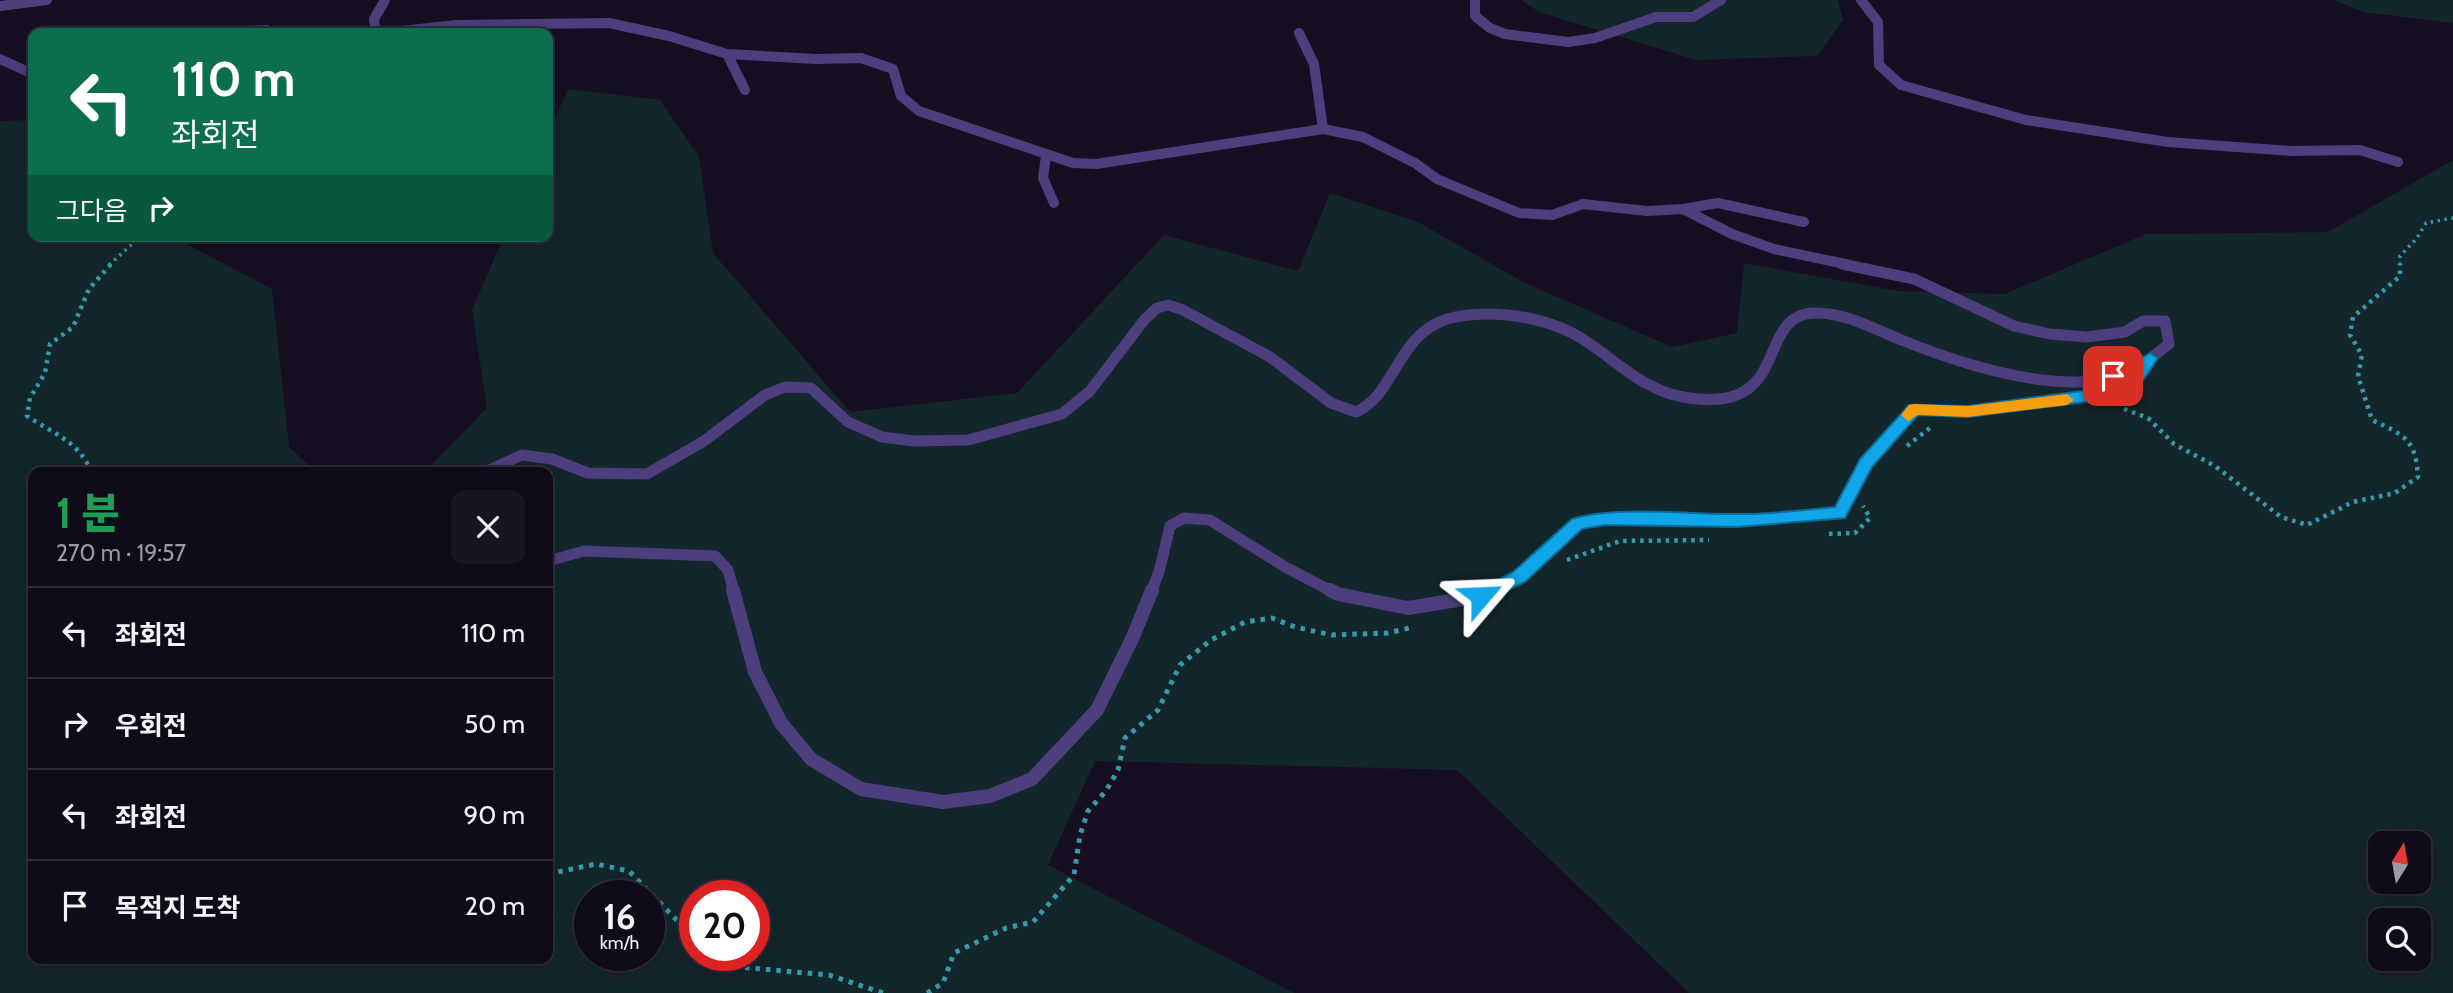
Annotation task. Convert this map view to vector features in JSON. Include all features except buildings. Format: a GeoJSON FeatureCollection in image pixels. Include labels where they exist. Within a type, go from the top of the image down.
{"type":"FeatureCollection","features":[{"type":"Feature","properties":{"kind":"lane"},"geometry":{"type":"LineString","coordinates":[[0,6],[47,0]]}},
{"type":"Feature","properties":{"kind":"lane"},"geometry":{"type":"LineString","coordinates":[[375,28],[374,19],[385,0]]}},
{"type":"Feature","properties":{"kind":"lane"},"geometry":{"type":"LineString","coordinates":[[1475,0],[1475,16],[1490,28],[1528,38],[1568,41],[1595,38],[1656,17],[1692,17],[1721,0]]}},
{"type":"Feature","properties":{"kind":"lane"},"geometry":{"type":"LineString","coordinates":[[1861,0],[1878,22],[1879,65],[1901,86],[1947,100],[2026,120],[2168,142],[2291,151],[2360,150],[2398,162]]}},
{"type":"Feature","properties":{"kind":"lane"},"geometry":{"type":"LineString","coordinates":[[432,28],[456,25],[609,23],[668,36],[727,54],[816,59],[861,58],[893,69],[901,96],[919,111],[1073,163],[1096,164],[1200,146],[1324,130],[1363,137],[1415,163],[1437,179],[1519,213],[1552,215],[1583,204],[1647,211],[1718,203],[1804,222]]}},
{"type":"Feature","properties":{"kind":"lane"},"geometry":{"type":"LineString","coordinates":[[1299,33],[1314,64],[1324,130]]}},
{"type":"Feature","properties":{"kind":"lane"},"geometry":{"type":"LineString","coordinates":[[727,54],[745,90]]}},
{"type":"Feature","properties":{"kind":"lane"},"geometry":{"type":"LineString","coordinates":[[0,59],[28,72]]}},
{"type":"Feature","properties":{"kind":"lane"},"geometry":{"type":"LineString","coordinates":[[1046,156],[1043,178],[1054,203]]}},
{"type":"Feature","properties":{"kind":"lane"},"geometry":{"type":"LineString","coordinates":[[493,467],[522,455],[552,459],[588,474],[647,474],[704,441],[765,395],[785,387],[811,388],[848,422],[882,436],[914,441],[968,440],[1016,429],[1062,414],[1090,391],[1145,319],[1157,308],[1168,305],[1183,310],[1270,357],[1323,398],[1356,412],[1370,407],[1406,353],[1427,329],[1438,320],[1466,315],[1518,318],[1560,327],[1582,338],[1647,386],[1681,397],[1722,400],[1743,393],[1759,382],[1777,337],[1795,318],[1812,313],[1863,322],[1981,370],[2029,379],[2097,381],[2128,372],[2169,344],[2165,321],[2143,321],[2125,332],[2087,337],[2050,334],[2014,326],[1914,279],[1774,249],[1732,234],[1683,209]]}},
{"type":"Feature","properties":{"kind":"lane"},"geometry":{"type":"LineString","coordinates":[[553,560],[584,551],[715,556],[728,570],[755,672],[781,723],[811,759],[860,789],[943,802],[990,796],[1032,779],[1097,710],[1133,637],[1159,572],[1170,526],[1184,518],[1210,520],[1287,568],[1338,594],[1408,608],[1481,596],[1519,577],[1578,523],[1605,519],[1737,521],[1840,513],[1866,463],[1914,409],[1968,412],[2116,392],[2133,384],[2150,358]]}},
{"type":"Feature","properties":{"kind":"path"},"geometry":{"type":"LineString","coordinates":[[2119,408],[2148,418],[2174,444],[2215,466],[2281,517],[2307,526],[2353,502],[2395,493],[2418,477],[2418,457],[2408,438],[2372,420],[2358,376],[2362,355],[2350,335],[2353,317],[2371,307],[2382,287],[2400,276],[2400,256],[2417,238],[2426,223],[2453,218]]}},
{"type":"Feature","properties":{"kind":"path"},"geometry":{"type":"LineString","coordinates":[[90,467],[85,454],[68,437],[41,426],[27,416],[30,398],[45,373],[50,344],[73,327],[76,311],[104,270],[128,252],[136,242]]}},
{"type":"Feature","properties":{"kind":"path"},"geometry":{"type":"LineString","coordinates":[[1904,449],[1934,424]]}},
{"type":"Feature","properties":{"kind":"path"},"geometry":{"type":"LineString","coordinates":[[1817,534],[1855,533],[1870,518],[1861,503]]}},
{"type":"Feature","properties":{"kind":"path"},"geometry":{"type":"LineString","coordinates":[[1562,562],[1620,541],[1720,539]]}},
{"type":"Feature","properties":{"kind":"path"},"geometry":{"type":"LineString","coordinates":[[927,993],[943,984],[954,953],[1006,928],[1033,922],[1074,875],[1080,835],[1088,811],[1106,791],[1118,770],[1125,738],[1158,710],[1180,665],[1211,640],[1245,622],[1272,618],[1295,627],[1332,635],[1388,633],[1411,627]]}},
{"type":"Feature","properties":{"kind":"path"},"geometry":{"type":"LineString","coordinates":[[553,873],[596,864],[629,871],[679,923]]}},
{"type":"Feature","properties":{"kind":"path"},"geometry":{"type":"LineString","coordinates":[[770,971],[824,974],[883,993]]}},
{"type":"Feature","properties":{"kind":"green space"},"geometry":{"type":"Polygon","coordinates":[[[1521,0],[1838,0],[1843,20],[1817,56],[1696,60],[1539,12],[1521,0]]]}},
{"type":"Feature","properties":{"kind":"green space"},"geometry":{"type":"Polygon","coordinates":[[[2334,0],[2453,0],[2453,23],[2363,12],[2334,0]]]}},
{"type":"Feature","properties":{"kind":"green space"},"geometry":{"type":"Polygon","coordinates":[[[568,89],[660,100],[699,157],[713,253],[850,412],[1017,393],[1164,235],[1298,271],[1330,193],[1418,222],[1525,283],[1672,347],[1737,333],[1744,263],[1898,291],[2005,294],[2146,234],[2328,232],[2453,160],[2453,993],[1689,993],[1457,770],[1095,761],[1048,865],[1294,993],[0,993],[0,121],[28,120],[28,242],[183,242],[272,289],[289,447],[311,467],[28,467],[28,964],[553,964],[553,467],[429,467],[487,408],[472,310],[501,242],[553,242],[553,124],[568,89]]]}},
{"type":"Feature","properties":{"kind":"slow traffic"},"geometry":{"type":"LineString","coordinates":[[1908,415],[1914,409],[1968,412],[2067,400]]}},
{"type":"Feature","properties":{"kind":"route"},"geometry":{"type":"LineString","coordinates":[[1481,596],[1519,577],[1578,523],[1605,519],[1737,521],[1840,513],[1866,463],[1914,409],[1968,412],[2116,392],[2133,384],[2150,358],[2128,372],[2113,376]]}}]}
